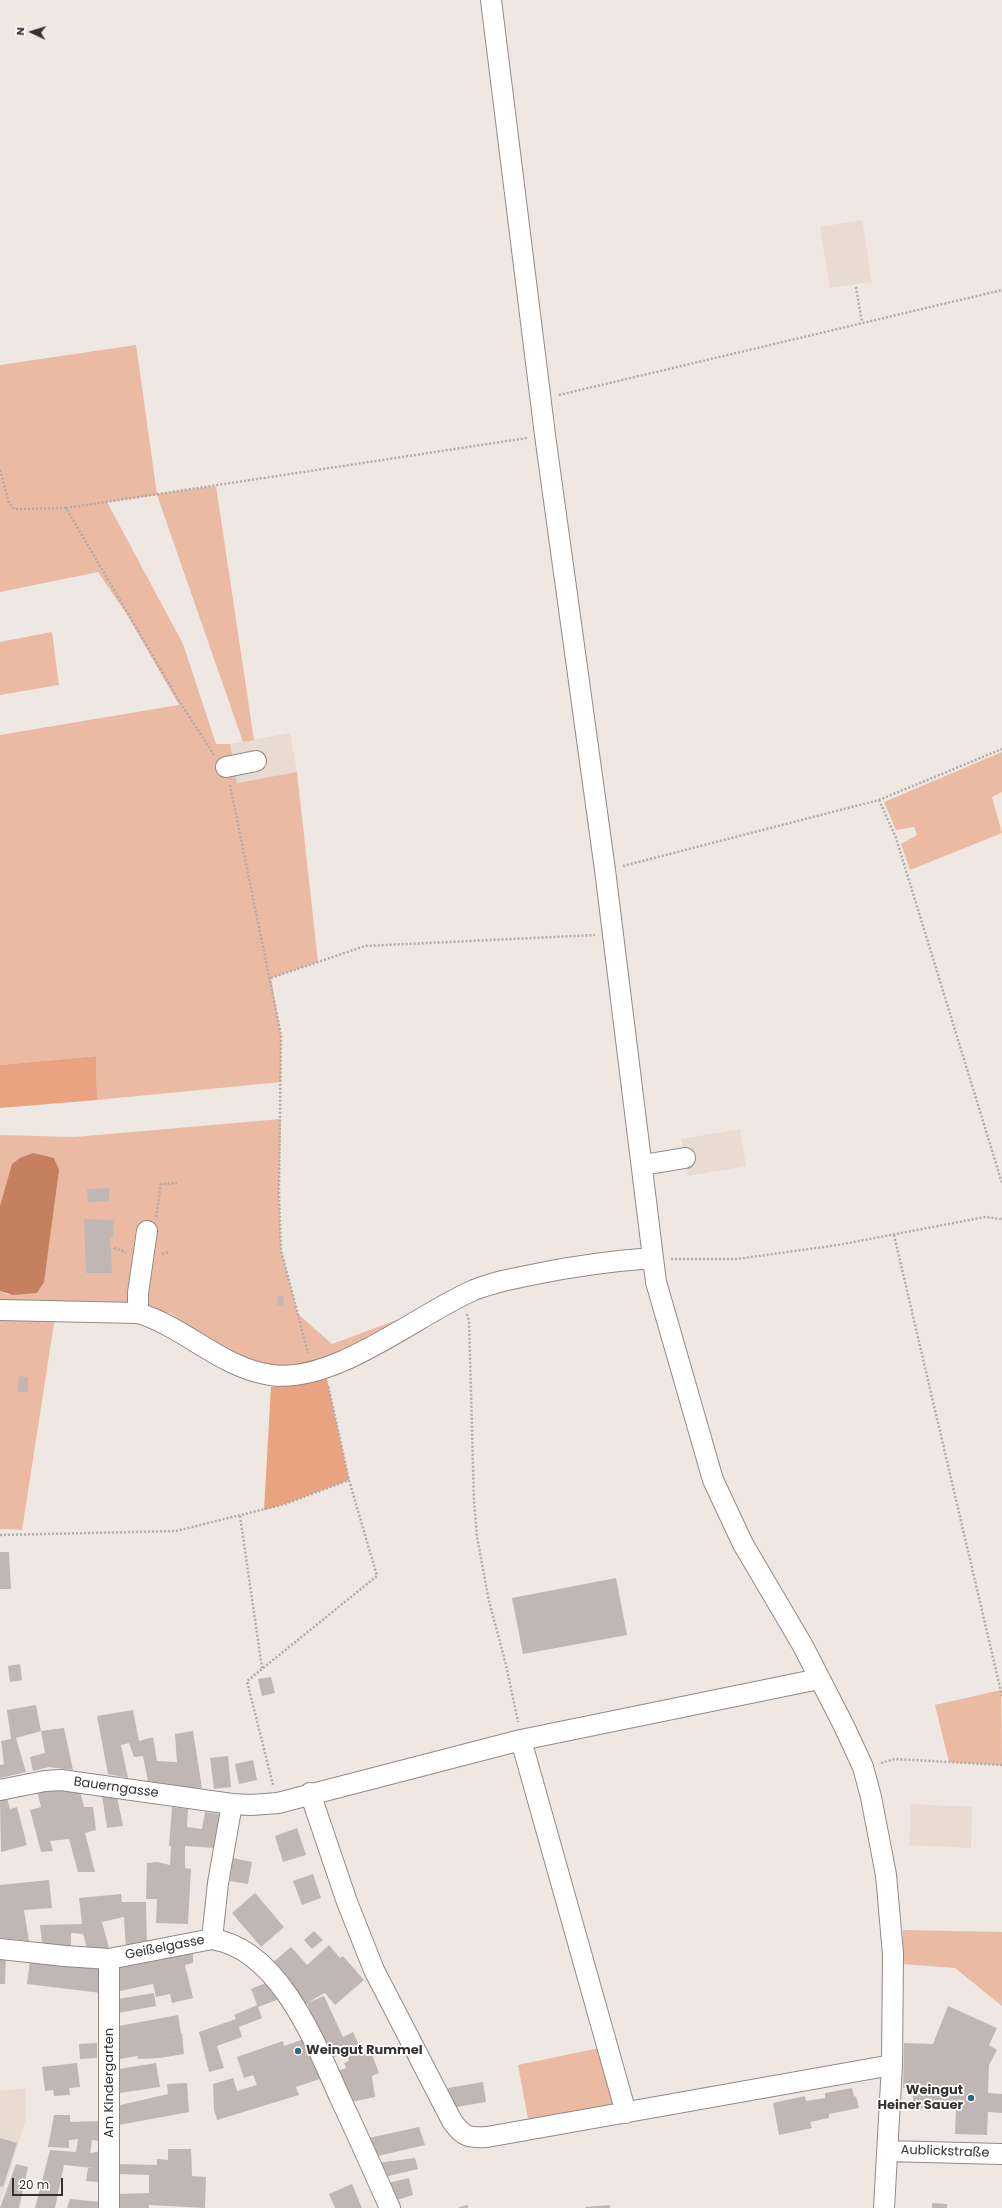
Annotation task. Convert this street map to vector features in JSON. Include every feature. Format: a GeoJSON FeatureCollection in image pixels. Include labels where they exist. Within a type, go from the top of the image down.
{"type":"FeatureCollection","features":[{"type":"Feature","properties":{"kind":"street"},"geometry":{"type":"LineString","coordinates":[[491,0],[545,435],[605,870],[612,934],[643,1165],[652,1258],[665,1316],[712,1480],[743,1544],[819,1679],[863,1767],[879,1828],[886,1875],[893,1954],[892,2065],[884,2208]]}},
{"type":"Feature","properties":{"kind":"street"},"geometry":{"type":"LineString","coordinates":[[226,767],[256,761]]}},
{"type":"Feature","properties":{"kind":"street"},"geometry":{"type":"LineString","coordinates":[[643,1165],[685,1158]]}},
{"type":"Feature","properties":{"kind":"street"},"geometry":{"type":"LineString","coordinates":[[138,1313],[138,1293],[147,1231]]}},
{"type":"Feature","properties":{"kind":"street"},"geometry":{"type":"LineString","coordinates":[[0,1310],[138,1313],[155,1318],[239,1366],[272,1375],[319,1371],[462,1296],[503,1280],[608,1262],[652,1258]]}},
{"type":"Feature","properties":{"kind":"street","name":"Bauerngasse"},"geometry":{"type":"LineString","coordinates":[[0,1790],[46,1781],[61,1780],[232,1804],[250,1805],[278,1803],[317,1791],[521,1740],[819,1679]]}},
{"type":"Feature","properties":{"kind":"street"},"geometry":{"type":"LineString","coordinates":[[521,1740],[626,2113]]}},
{"type":"Feature","properties":{"kind":"street"},"geometry":{"type":"LineString","coordinates":[[317,1791],[347,1902],[374,1970],[431,2082],[459,2132],[472,2138],[487,2137],[892,2065]]}},
{"type":"Feature","properties":{"kind":"street"},"geometry":{"type":"LineString","coordinates":[[212,1939],[218,1883],[232,1804]]}},
{"type":"Feature","properties":{"kind":"street","name":"Geißelgasse"},"geometry":{"type":"LineString","coordinates":[[0,1949],[110,1959],[212,1939],[228,1942],[258,1962],[291,1999],[313,2039],[390,2208]]}},
{"type":"Feature","properties":{"kind":"street","name":"Am Kindergarten"},"geometry":{"type":"LineString","coordinates":[[109,2208],[110,1959]]}},
{"type":"Feature","properties":{"kind":"street","name":"Aublickstraße"},"geometry":{"type":"LineString","coordinates":[[888,2151],[923,2150],[1002,2154]]}},
{"type":"Feature","properties":{"kind":"path"},"geometry":{"type":"LineString","coordinates":[[856,287],[862,322]]}},
{"type":"Feature","properties":{"kind":"path"},"geometry":{"type":"LineString","coordinates":[[541,400],[862,322],[1002,290]]}},
{"type":"Feature","properties":{"kind":"path"},"geometry":{"type":"LineString","coordinates":[[0,470],[9,504],[14,509],[66,508],[545,435]]}},
{"type":"Feature","properties":{"kind":"path"},"geometry":{"type":"LineString","coordinates":[[66,508],[178,700],[212,753],[226,767],[271,978],[281,1035],[279,1192],[281,1250],[319,1371],[377,1576],[247,1681],[278,1803]]}},
{"type":"Feature","properties":{"kind":"path"},"geometry":{"type":"LineString","coordinates":[[605,870],[879,800],[1002,749]]}},
{"type":"Feature","properties":{"kind":"path"},"geometry":{"type":"LineString","coordinates":[[879,800],[896,838],[1002,1183]]}},
{"type":"Feature","properties":{"kind":"path"},"geometry":{"type":"LineString","coordinates":[[271,978],[365,946],[612,934]]}},
{"type":"Feature","properties":{"kind":"path"},"geometry":{"type":"LineString","coordinates":[[147,1231],[156,1218],[161,1184],[177,1183]]}},
{"type":"Feature","properties":{"kind":"path"},"geometry":{"type":"LineString","coordinates":[[652,1258],[688,1261],[737,1259],[838,1245],[985,1218],[1002,1219]]}},
{"type":"Feature","properties":{"kind":"path"},"geometry":{"type":"LineString","coordinates":[[894,1235],[1002,1696]]}},
{"type":"Feature","properties":{"kind":"path"},"geometry":{"type":"LineString","coordinates":[[462,1296],[469,1321],[474,1501],[477,1537],[489,1601],[506,1665],[521,1740]]}},
{"type":"Feature","properties":{"kind":"path"},"geometry":{"type":"LineString","coordinates":[[0,1535],[176,1531],[290,1503],[349,1480]]}},
{"type":"Feature","properties":{"kind":"path"},"geometry":{"type":"LineString","coordinates":[[240,1516],[262,1668]]}},
{"type":"Feature","properties":{"kind":"path"},"geometry":{"type":"LineString","coordinates":[[863,1767],[895,1760],[1002,1765]]}},
{"type":"Feature","properties":{"kind":"shaded area"},"geometry":{"type":"Polygon","coordinates":[[[862,220],[872,282],[830,288],[820,227],[862,220]]]}},
{"type":"Feature","properties":{"kind":"shaded area"},"geometry":{"type":"Polygon","coordinates":[[[136,345],[157,494],[216,486],[254,740],[243,742],[157,495],[107,502],[183,644],[216,744],[230,744],[237,783],[297,772],[318,962],[271,978],[281,1035],[281,1082],[97,1100],[96,1056],[0,1065],[0,735],[179,705],[126,613],[98,572],[0,592],[0,365],[136,345]]]}},
{"type":"Feature","properties":{"kind":"shaded area"},"geometry":{"type":"Polygon","coordinates":[[[52,632],[59,685],[0,695],[0,642],[52,632]]]}},
{"type":"Feature","properties":{"kind":"shaded area"},"geometry":{"type":"Polygon","coordinates":[[[290,733],[297,772],[237,783],[230,744],[290,733]]]}},
{"type":"Feature","properties":{"kind":"shaded area"},"geometry":{"type":"Polygon","coordinates":[[[1002,752],[1002,792],[992,797],[1002,833],[910,870],[901,844],[917,835],[914,827],[896,830],[884,802],[1002,752]]]}},
{"type":"Feature","properties":{"kind":"shaded area"},"geometry":{"type":"Polygon","coordinates":[[[96,1056],[97,1100],[0,1108],[0,1065],[96,1056]]]}},
{"type":"Feature","properties":{"kind":"shaded area"},"geometry":{"type":"Polygon","coordinates":[[[281,1119],[279,1192],[281,1250],[298,1314],[332,1344],[413,1314],[352,1348],[321,1363],[289,1368],[249,1363],[170,1313],[53,1311],[54,1301],[0,1300],[0,1291],[9,1295],[0,1206],[0,1135],[75,1137],[281,1119]]]}},
{"type":"Feature","properties":{"kind":"shaded area"},"geometry":{"type":"Polygon","coordinates":[[[740,1129],[746,1166],[688,1176],[681,1139],[740,1129]]]}},
{"type":"Feature","properties":{"kind":"shaded area"},"geometry":{"type":"Polygon","coordinates":[[[33,1153],[54,1158],[59,1170],[44,1282],[37,1293],[13,1295],[0,1291],[0,1206],[12,1164],[20,1158],[33,1153]]]}},
{"type":"Feature","properties":{"kind":"shaded area"},"geometry":{"type":"Polygon","coordinates":[[[0,1314],[55,1317],[22,1530],[0,1529],[0,1314]]]}},
{"type":"Feature","properties":{"kind":"shaded area"},"geometry":{"type":"Polygon","coordinates":[[[327,1379],[349,1480],[285,1504],[264,1510],[271,1387],[327,1379]]]}},
{"type":"Feature","properties":{"kind":"shaded area"},"geometry":{"type":"Polygon","coordinates":[[[1001,1690],[1002,1765],[949,1762],[935,1705],[1001,1690]]]}},
{"type":"Feature","properties":{"kind":"shaded area"},"geometry":{"type":"Polygon","coordinates":[[[911,1804],[972,1807],[971,1848],[909,1845],[911,1804]]]}},
{"type":"Feature","properties":{"kind":"shaded area"},"geometry":{"type":"Polygon","coordinates":[[[903,1930],[1002,1932],[1002,2006],[955,1968],[902,1964],[903,1930]]]}},
{"type":"Feature","properties":{"kind":"shaded area"},"geometry":{"type":"Polygon","coordinates":[[[604,2047],[619,2107],[529,2124],[518,2065],[604,2047]]]}},
{"type":"Feature","properties":{"kind":"shaded area"},"geometry":{"type":"Polygon","coordinates":[[[26,2088],[26,2119],[0,2202],[0,2091],[26,2088]]]}},
{"type":"Feature","properties":{"kind":"building"},"geometry":{"type":"Polygon","coordinates":[[[109,1188],[109,1201],[88,1202],[87,1189],[109,1188]]]}},
{"type":"Feature","properties":{"kind":"building"},"geometry":{"type":"Polygon","coordinates":[[[84,1219],[114,1220],[113,1237],[110,1237],[112,1273],[86,1273],[84,1219]]]}},
{"type":"Feature","properties":{"kind":"building"},"geometry":{"type":"Polygon","coordinates":[[[278,1296],[284,1296],[283,1306],[277,1305],[278,1296]]]}},
{"type":"Feature","properties":{"kind":"building"},"geometry":{"type":"Polygon","coordinates":[[[19,1376],[28,1377],[28,1392],[18,1392],[19,1376]]]}},
{"type":"Feature","properties":{"kind":"building"},"geometry":{"type":"Polygon","coordinates":[[[0,1552],[9,1552],[11,1589],[0,1589],[0,1552]]]}},
{"type":"Feature","properties":{"kind":"building"},"geometry":{"type":"Polygon","coordinates":[[[616,1578],[627,1635],[523,1654],[512,1598],[616,1578]]]}},
{"type":"Feature","properties":{"kind":"building"},"geometry":{"type":"Polygon","coordinates":[[[20,1664],[22,1680],[10,1682],[8,1666],[20,1664]]]}},
{"type":"Feature","properties":{"kind":"building"},"geometry":{"type":"Polygon","coordinates":[[[271,1677],[275,1693],[262,1696],[258,1679],[271,1677]]]}},
{"type":"Feature","properties":{"kind":"building"},"geometry":{"type":"Polygon","coordinates":[[[36,1705],[41,1731],[16,1738],[26,1772],[0,1778],[0,1765],[4,1764],[1,1741],[11,1739],[7,1710],[36,1705]]]}},
{"type":"Feature","properties":{"kind":"building"},"geometry":{"type":"Polygon","coordinates":[[[133,1710],[139,1741],[153,1737],[157,1761],[177,1762],[175,1734],[193,1731],[202,1788],[181,1787],[148,1781],[143,1756],[134,1757],[129,1743],[121,1745],[128,1778],[108,1774],[97,1716],[133,1710]]]}},
{"type":"Feature","properties":{"kind":"building"},"geometry":{"type":"Polygon","coordinates":[[[64,1728],[73,1770],[49,1767],[33,1771],[30,1757],[45,1753],[41,1731],[64,1728]]]}},
{"type":"Feature","properties":{"kind":"building"},"geometry":{"type":"Polygon","coordinates":[[[228,1756],[231,1787],[214,1789],[210,1758],[228,1756]]]}},
{"type":"Feature","properties":{"kind":"building"},"geometry":{"type":"Polygon","coordinates":[[[253,1760],[257,1780],[239,1784],[235,1764],[253,1760]]]}},
{"type":"Feature","properties":{"kind":"building"},"geometry":{"type":"Polygon","coordinates":[[[56,1789],[80,1791],[84,1807],[93,1807],[96,1830],[85,1833],[95,1872],[78,1872],[69,1839],[50,1841],[53,1851],[41,1852],[30,1810],[41,1807],[37,1791],[56,1789]]]}},
{"type":"Feature","properties":{"kind":"building"},"geometry":{"type":"Polygon","coordinates":[[[102,1795],[117,1797],[123,1826],[107,1828],[102,1795]]]}},
{"type":"Feature","properties":{"kind":"building"},"geometry":{"type":"Polygon","coordinates":[[[7,1798],[10,1809],[17,1807],[27,1845],[1,1852],[0,1799],[7,1798]]]}},
{"type":"Feature","properties":{"kind":"building"},"geometry":{"type":"Polygon","coordinates":[[[172,1807],[188,1809],[187,1827],[202,1829],[205,1812],[220,1814],[215,1848],[185,1846],[185,1868],[191,1869],[188,1924],[156,1923],[157,1899],[146,1899],[147,1863],[157,1862],[170,1865],[171,1846],[169,1846],[172,1807]]]}},
{"type":"Feature","properties":{"kind":"building"},"geometry":{"type":"Polygon","coordinates":[[[297,1828],[306,1855],[283,1862],[275,1836],[297,1828]]]}},
{"type":"Feature","properties":{"kind":"building"},"geometry":{"type":"Polygon","coordinates":[[[233,1858],[252,1862],[248,1884],[230,1881],[233,1858]]]}},
{"type":"Feature","properties":{"kind":"building"},"geometry":{"type":"Polygon","coordinates":[[[313,1874],[321,1898],[302,1905],[293,1881],[313,1874]]]}},
{"type":"Feature","properties":{"kind":"building"},"geometry":{"type":"Polygon","coordinates":[[[49,1880],[52,1908],[24,1910],[29,1941],[0,1938],[0,1885],[49,1880]]]}},
{"type":"Feature","properties":{"kind":"building"},"geometry":{"type":"Polygon","coordinates":[[[255,1893],[284,1927],[261,1947],[232,1913],[255,1893]]]}},
{"type":"Feature","properties":{"kind":"building"},"geometry":{"type":"Polygon","coordinates":[[[121,1894],[122,1902],[146,1902],[147,1944],[126,1949],[124,1917],[102,1922],[109,1948],[88,1951],[83,1934],[71,1933],[71,1947],[42,1943],[40,1925],[82,1924],[79,1898],[121,1894]]]}},
{"type":"Feature","properties":{"kind":"building"},"geometry":{"type":"Polygon","coordinates":[[[314,1931],[323,1940],[312,1949],[304,1940],[314,1931]]]}},
{"type":"Feature","properties":{"kind":"building"},"geometry":{"type":"Polygon","coordinates":[[[329,1945],[340,1958],[343,1956],[364,1980],[335,2005],[325,1993],[305,2004],[271,1964],[291,1947],[307,1965],[329,1945]]]}},
{"type":"Feature","properties":{"kind":"building"},"geometry":{"type":"Polygon","coordinates":[[[193,1951],[193,1963],[185,1965],[193,1998],[172,2003],[170,1994],[156,1997],[153,1984],[120,1991],[118,1967],[193,1951]]]}},
{"type":"Feature","properties":{"kind":"building"},"geometry":{"type":"Polygon","coordinates":[[[0,1955],[6,1956],[5,1984],[0,1984],[0,1955]]]}},
{"type":"Feature","properties":{"kind":"building"},"geometry":{"type":"Polygon","coordinates":[[[30,1960],[104,1968],[101,1993],[27,1984],[30,1960]]]}},
{"type":"Feature","properties":{"kind":"building"},"geometry":{"type":"Polygon","coordinates":[[[271,1981],[282,1998],[258,2007],[262,2018],[239,2027],[242,2037],[217,2046],[224,2068],[209,2072],[199,2032],[236,2019],[234,2015],[257,2005],[251,1989],[271,1981]]]}},
{"type":"Feature","properties":{"kind":"building"},"geometry":{"type":"Polygon","coordinates":[[[154,1993],[156,2006],[118,2013],[118,1999],[154,1993]]]}},
{"type":"Feature","properties":{"kind":"building"},"geometry":{"type":"Polygon","coordinates":[[[324,1996],[343,2037],[353,2032],[363,2054],[371,2052],[379,2073],[372,2076],[375,2097],[351,2102],[338,2071],[346,2068],[344,2063],[349,2061],[345,2052],[332,2058],[307,2003],[324,1996]]]}},
{"type":"Feature","properties":{"kind":"building"},"geometry":{"type":"Polygon","coordinates":[[[948,2006],[997,2028],[989,2045],[997,2050],[989,2065],[988,2093],[1002,2094],[1002,2113],[988,2112],[987,2135],[955,2134],[956,2109],[913,2108],[913,2088],[903,2088],[904,2043],[933,2044],[948,2006]]]}},
{"type":"Feature","properties":{"kind":"building"},"geometry":{"type":"Polygon","coordinates":[[[178,2015],[181,2033],[157,2037],[182,2033],[184,2054],[160,2058],[138,2059],[138,2056],[119,2059],[119,2026],[178,2015]]]}},
{"type":"Feature","properties":{"kind":"building"},"geometry":{"type":"Polygon","coordinates":[[[304,2039],[323,2078],[296,2087],[299,2095],[217,2120],[214,2109],[213,2084],[233,2078],[237,2091],[257,2085],[253,2075],[244,2078],[237,2057],[283,2041],[284,2046],[304,2039]]]}},
{"type":"Feature","properties":{"kind":"building"},"geometry":{"type":"Polygon","coordinates":[[[97,2043],[97,2058],[80,2059],[79,2044],[97,2043]]]}},
{"type":"Feature","properties":{"kind":"building"},"geometry":{"type":"Polygon","coordinates":[[[77,2063],[80,2087],[69,2088],[70,2095],[54,2096],[53,2090],[45,2091],[42,2067],[77,2063]]]}},
{"type":"Feature","properties":{"kind":"building"},"geometry":{"type":"Polygon","coordinates":[[[156,2063],[160,2087],[119,2093],[119,2069],[156,2063]]]}},
{"type":"Feature","properties":{"kind":"building"},"geometry":{"type":"Polygon","coordinates":[[[483,2082],[486,2102],[451,2108],[448,2088],[483,2082]]]}},
{"type":"Feature","properties":{"kind":"building"},"geometry":{"type":"Polygon","coordinates":[[[187,2083],[189,2112],[119,2125],[116,2106],[168,2094],[167,2084],[187,2083]]]}},
{"type":"Feature","properties":{"kind":"building"},"geometry":{"type":"Polygon","coordinates":[[[852,2088],[859,2108],[829,2114],[829,2118],[810,2122],[812,2128],[779,2135],[773,2103],[805,2096],[806,2101],[825,2098],[825,2093],[852,2088]]]}},
{"type":"Feature","properties":{"kind":"building"},"geometry":{"type":"Polygon","coordinates":[[[54,2115],[70,2115],[70,2122],[100,2121],[100,2141],[92,2140],[90,2153],[101,2151],[99,2182],[86,2181],[88,2168],[93,2168],[64,2165],[55,2208],[35,2208],[50,2150],[76,2152],[78,2139],[69,2140],[69,2148],[48,2147],[54,2115]]]}},
{"type":"Feature","properties":{"kind":"building"},"geometry":{"type":"Polygon","coordinates":[[[419,2127],[425,2145],[374,2157],[369,2138],[419,2127]]]}},
{"type":"Feature","properties":{"kind":"building"},"geometry":{"type":"Polygon","coordinates":[[[0,2138],[17,2143],[3,2187],[0,2186],[0,2138]]]}},
{"type":"Feature","properties":{"kind":"building"},"geometry":{"type":"Polygon","coordinates":[[[168,2149],[191,2149],[192,2176],[206,2177],[205,2208],[149,2205],[149,2208],[117,2208],[117,2194],[149,2193],[149,2175],[117,2174],[118,2164],[157,2165],[157,2159],[168,2160],[168,2149]]]}},
{"type":"Feature","properties":{"kind":"building"},"geometry":{"type":"Polygon","coordinates":[[[415,2158],[418,2169],[384,2177],[377,2163],[415,2158]]]}},
{"type":"Feature","properties":{"kind":"building"},"geometry":{"type":"Polygon","coordinates":[[[16,2164],[28,2167],[19,2208],[0,2208],[16,2164]]]}},
{"type":"Feature","properties":{"kind":"building"},"geometry":{"type":"Polygon","coordinates":[[[409,2178],[413,2195],[397,2200],[388,2183],[409,2178]]]}},
{"type":"Feature","properties":{"kind":"building"},"geometry":{"type":"Polygon","coordinates":[[[352,2184],[362,2208],[335,2208],[329,2194],[352,2184]]]}},
{"type":"Feature","properties":{"kind":"building"},"geometry":{"type":"Polygon","coordinates":[[[70,2199],[102,2202],[101,2208],[67,2208],[70,2199]]]}},
{"type":"Feature","properties":{"kind":"building"},"geometry":{"type":"Polygon","coordinates":[[[932,2203],[947,2204],[947,2208],[932,2208],[932,2203]]]}},
{"type":"Feature","properties":{"kind":"building"},"geometry":{"type":"Polygon","coordinates":[[[468,2205],[468,2208],[459,2208],[459,2207],[468,2205]]]}},
{"type":"Feature","properties":{"kind":"building"},"geometry":{"type":"Polygon","coordinates":[[[610,2205],[610,2208],[585,2208],[585,2207],[610,2205]]]}},
{"type":"Feature","properties":{"kind":"place","name":"Weingut Rummel"},"geometry":{"type":"Point","coordinates":[298,2051]}},
{"type":"Feature","properties":{"kind":"place","name":"Weingut Heiner Sauer"},"geometry":{"type":"Point","coordinates":[971,2098]}}]}
